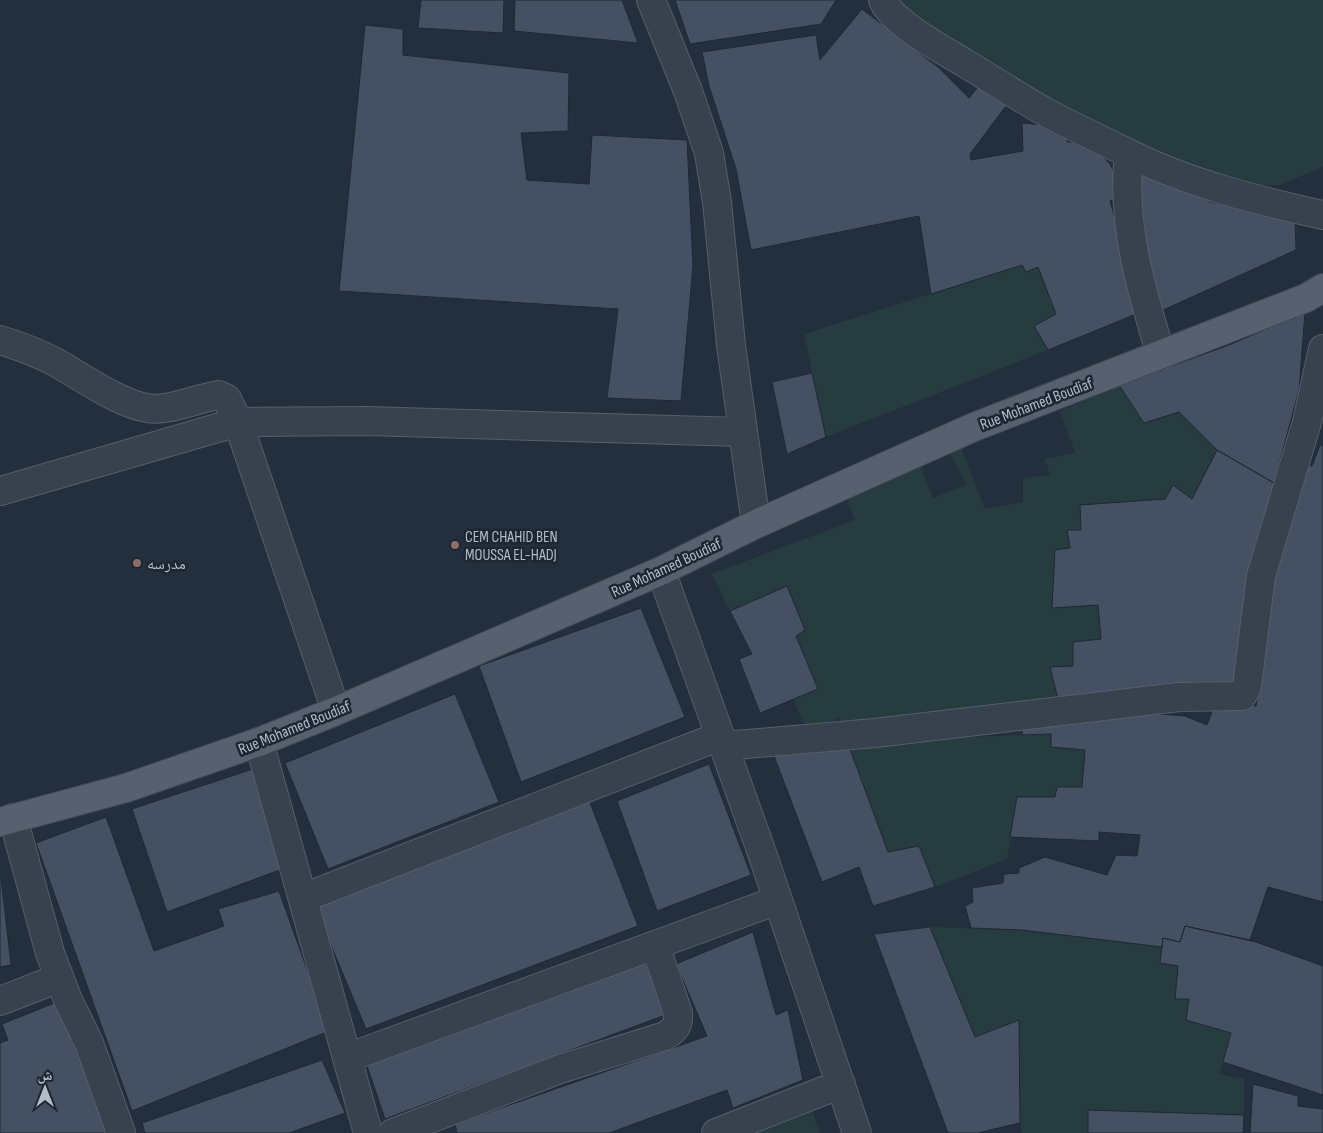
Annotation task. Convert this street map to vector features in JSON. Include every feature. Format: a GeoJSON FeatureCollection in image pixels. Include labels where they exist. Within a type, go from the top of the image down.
{"type":"FeatureCollection","features":[{"type":"Feature","properties":{"kind":"main road","name":"Rue Mohamed Boudiaf"},"geometry":{"type":"LineString","coordinates":[[7,820],[126,788],[259,742],[336,711],[661,571],[756,524],[974,427],[1306,298],[1323,288]]}},
{"type":"Feature","properties":{"kind":"street"},"geometry":{"type":"LineString","coordinates":[[650,0],[688,91],[709,153],[717,202],[730,345],[756,524]]}},
{"type":"Feature","properties":{"kind":"street"},"geometry":{"type":"LineString","coordinates":[[883,0],[886,7],[899,19],[943,50],[1045,112],[1129,154],[1272,204],[1323,215]]}},
{"type":"Feature","properties":{"kind":"street"},"geometry":{"type":"LineString","coordinates":[[1129,154],[1126,191],[1132,246],[1161,355]]}},
{"type":"Feature","properties":{"kind":"street"},"geometry":{"type":"LineString","coordinates":[[0,340],[24,347],[56,362],[91,383],[147,408],[162,408],[219,395],[227,399],[238,422],[336,711]]}},
{"type":"Feature","properties":{"kind":"street"},"geometry":{"type":"LineString","coordinates":[[303,898],[722,741],[923,728],[1179,697],[1242,696],[1247,686],[1261,576],[1307,422],[1323,349]]}},
{"type":"Feature","properties":{"kind":"street"},"geometry":{"type":"LineString","coordinates":[[0,491],[238,422],[366,422],[742,432]]}},
{"type":"Feature","properties":{"kind":"street"},"geometry":{"type":"LineString","coordinates":[[661,571],[778,900],[857,1133]]}},
{"type":"Feature","properties":{"kind":"street"},"geometry":{"type":"LineString","coordinates":[[259,742],[368,1133]]}},
{"type":"Feature","properties":{"kind":"street"},"geometry":{"type":"LineString","coordinates":[[7,820],[59,978],[89,1043],[121,1133]]}},
{"type":"Feature","properties":{"kind":"street"},"geometry":{"type":"LineString","coordinates":[[348,1058],[778,900]]}},
{"type":"Feature","properties":{"kind":"street"},"geometry":{"type":"LineString","coordinates":[[410,1130],[560,1069],[666,1036],[673,1031],[677,1024],[678,1013],[655,945]]}},
{"type":"Feature","properties":{"kind":"street"},"geometry":{"type":"LineString","coordinates":[[0,1000],[59,978]]}},
{"type":"Feature","properties":{"kind":"street"},"geometry":{"type":"LineString","coordinates":[[716,1133],[841,1084]]}},
{"type":"Feature","properties":{"kind":"green space"},"geometry":{"type":"Polygon","coordinates":[[[899,0],[1323,0],[1323,167],[1279,185],[1243,185],[1142,155],[898,9],[899,0]]]}},
{"type":"Feature","properties":{"kind":"green space"},"geometry":{"type":"Polygon","coordinates":[[[1022,265],[1026,272],[1038,267],[1056,314],[1034,326],[1048,350],[826,437],[804,334],[1022,265]]]}},
{"type":"Feature","properties":{"kind":"green space"},"geometry":{"type":"Polygon","coordinates":[[[1119,385],[1179,412],[1217,450],[1192,499],[1173,485],[1165,499],[1080,505],[1081,530],[1068,530],[1070,548],[1055,550],[1052,608],[1098,605],[1101,639],[1073,642],[1073,666],[1050,667],[1060,707],[843,729],[839,718],[808,733],[793,699],[818,689],[796,636],[805,630],[787,586],[730,611],[712,574],[855,520],[842,487],[917,457],[933,498],[967,485],[946,446],[958,441],[985,509],[1023,502],[1023,478],[1050,475],[1045,459],[1075,453],[1060,411],[1119,385]]]}},
{"type":"Feature","properties":{"kind":"green space"},"geometry":{"type":"Polygon","coordinates":[[[1051,734],[1051,747],[1085,750],[1082,787],[1057,787],[1055,797],[1017,797],[1007,859],[935,887],[888,852],[847,741],[1051,734]]]}},
{"type":"Feature","properties":{"kind":"green space"},"geometry":{"type":"Polygon","coordinates":[[[930,927],[1022,930],[1162,947],[1160,963],[1178,966],[1175,999],[1189,999],[1186,1020],[1231,1033],[1220,1074],[1244,1079],[1244,1115],[1088,1133],[1022,1133],[1020,1123],[1019,1021],[975,1037],[930,927]]]}},
{"type":"Feature","properties":{"kind":"green space"},"geometry":{"type":"Polygon","coordinates":[[[810,1104],[820,1133],[736,1133],[810,1104]]]}},
{"type":"Feature","properties":{"kind":"building"},"geometry":{"type":"Polygon","coordinates":[[[421,0],[504,0],[503,33],[418,28],[421,0]]]}},
{"type":"Feature","properties":{"kind":"building"},"geometry":{"type":"Polygon","coordinates":[[[515,0],[622,0],[638,43],[514,31],[515,0]]]}},
{"type":"Feature","properties":{"kind":"building"},"geometry":{"type":"Polygon","coordinates":[[[675,0],[836,0],[821,24],[690,44],[675,0]]]}},
{"type":"Feature","properties":{"kind":"building"},"geometry":{"type":"Polygon","coordinates":[[[862,9],[939,68],[969,98],[982,82],[1009,102],[970,154],[971,160],[1023,151],[1022,123],[1053,126],[1067,131],[1067,142],[1090,142],[1110,164],[1125,195],[1110,201],[1141,312],[1048,350],[1034,326],[1056,314],[1038,267],[1026,272],[1022,265],[931,294],[919,216],[751,250],[736,169],[709,86],[702,52],[816,35],[820,60],[862,9]]]}},
{"type":"Feature","properties":{"kind":"building"},"geometry":{"type":"Polygon","coordinates":[[[365,25],[403,29],[403,55],[569,73],[568,131],[521,133],[527,180],[589,184],[592,135],[687,140],[693,266],[681,401],[607,398],[618,309],[339,291],[365,25]]]}},
{"type":"Feature","properties":{"kind":"building"},"geometry":{"type":"Polygon","coordinates":[[[1142,172],[1211,202],[1295,218],[1296,250],[1161,311],[1132,190],[1142,172]]]}},
{"type":"Feature","properties":{"kind":"building"},"geometry":{"type":"Polygon","coordinates":[[[1305,312],[1299,390],[1274,483],[1217,450],[1179,412],[1144,423],[1119,385],[1229,345],[1305,312]]]}},
{"type":"Feature","properties":{"kind":"building"},"geometry":{"type":"Polygon","coordinates":[[[812,373],[826,437],[787,454],[772,382],[812,373]]]}},
{"type":"Feature","properties":{"kind":"building"},"geometry":{"type":"Polygon","coordinates":[[[1320,445],[1323,446],[1323,902],[1268,887],[1250,940],[1185,926],[1180,942],[1163,938],[1162,947],[1022,930],[971,928],[965,906],[973,902],[972,888],[1003,883],[1004,874],[1019,873],[1019,868],[1045,857],[1107,875],[1116,855],[1137,856],[1140,835],[1099,832],[1099,841],[1010,837],[1017,797],[1055,797],[1057,787],[1082,787],[1085,750],[1051,747],[1051,734],[1022,735],[1023,721],[1152,703],[1160,714],[1185,716],[1207,725],[1216,701],[1256,706],[1271,598],[1266,595],[1305,465],[1312,466],[1320,445]]]}},
{"type":"Feature","properties":{"kind":"building"},"geometry":{"type":"Polygon","coordinates":[[[1217,450],[1274,483],[1240,645],[1240,690],[1060,707],[1050,667],[1073,666],[1073,642],[1101,639],[1098,605],[1052,608],[1055,550],[1070,548],[1067,530],[1081,530],[1080,505],[1165,499],[1173,485],[1192,499],[1217,450]]]}},
{"type":"Feature","properties":{"kind":"building"},"geometry":{"type":"Polygon","coordinates":[[[787,586],[805,630],[796,636],[818,689],[760,713],[739,659],[752,654],[730,611],[787,586]]]}},
{"type":"Feature","properties":{"kind":"building"},"geometry":{"type":"Polygon","coordinates":[[[641,608],[685,717],[521,782],[479,666],[641,608]]]}},
{"type":"Feature","properties":{"kind":"building"},"geometry":{"type":"Polygon","coordinates":[[[455,694],[499,802],[328,869],[285,763],[455,694]]]}},
{"type":"Feature","properties":{"kind":"building"},"geometry":{"type":"Polygon","coordinates":[[[847,741],[888,852],[919,846],[935,887],[873,906],[859,867],[822,882],[774,756],[847,741]]]}},
{"type":"Feature","properties":{"kind":"building"},"geometry":{"type":"Polygon","coordinates":[[[709,764],[751,875],[657,911],[617,801],[709,764]]]}},
{"type":"Feature","properties":{"kind":"building"},"geometry":{"type":"Polygon","coordinates":[[[253,769],[285,868],[167,912],[132,809],[253,769]]]}},
{"type":"Feature","properties":{"kind":"building"},"geometry":{"type":"Polygon","coordinates":[[[589,800],[638,926],[366,1029],[315,907],[589,800]]]}},
{"type":"Feature","properties":{"kind":"building"},"geometry":{"type":"Polygon","coordinates":[[[106,817],[154,951],[224,926],[218,909],[279,891],[329,1031],[132,1111],[36,843],[106,817]]]}},
{"type":"Feature","properties":{"kind":"building"},"geometry":{"type":"Polygon","coordinates":[[[0,869],[11,965],[0,967],[0,869]]]}},
{"type":"Feature","properties":{"kind":"building"},"geometry":{"type":"Polygon","coordinates":[[[1185,926],[1256,942],[1323,966],[1323,1095],[1223,1062],[1231,1033],[1186,1020],[1189,999],[1175,999],[1178,966],[1160,963],[1163,938],[1180,942],[1185,926]]]}},
{"type":"Feature","properties":{"kind":"building"},"geometry":{"type":"Polygon","coordinates":[[[930,927],[975,1037],[1019,1020],[1020,1123],[977,1133],[948,1133],[874,934],[930,927]]]}},
{"type":"Feature","properties":{"kind":"building"},"geometry":{"type":"Polygon","coordinates":[[[753,932],[776,1015],[788,1010],[803,1080],[733,1108],[727,1090],[609,1133],[457,1133],[455,1124],[707,1036],[676,964],[753,932]]]}},
{"type":"Feature","properties":{"kind":"building"},"geometry":{"type":"Polygon","coordinates":[[[644,960],[668,1014],[385,1119],[366,1063],[644,960]]]}},
{"type":"Feature","properties":{"kind":"building"},"geometry":{"type":"Polygon","coordinates":[[[62,1000],[110,1133],[0,1133],[0,1043],[8,1040],[2,1024],[62,1000]]]}},
{"type":"Feature","properties":{"kind":"building"},"geometry":{"type":"Polygon","coordinates":[[[322,1060],[345,1113],[289,1133],[145,1133],[142,1123],[322,1060]]]}},
{"type":"Feature","properties":{"kind":"building"},"geometry":{"type":"Polygon","coordinates":[[[1253,1084],[1298,1096],[1298,1106],[1323,1109],[1323,1133],[1250,1133],[1253,1084]]]}},
{"type":"Feature","properties":{"kind":"building"},"geometry":{"type":"Polygon","coordinates":[[[1088,1110],[1244,1115],[1243,1133],[1088,1133],[1088,1110]]]}},
{"type":"Feature","properties":{"kind":"place","name":"CEM CHAHID BEN MOUSSA EL-HADJ"},"geometry":{"type":"Point","coordinates":[455,545]}},
{"type":"Feature","properties":{"kind":"place","name":"مدرسه"},"geometry":{"type":"Point","coordinates":[137,563]}}]}
